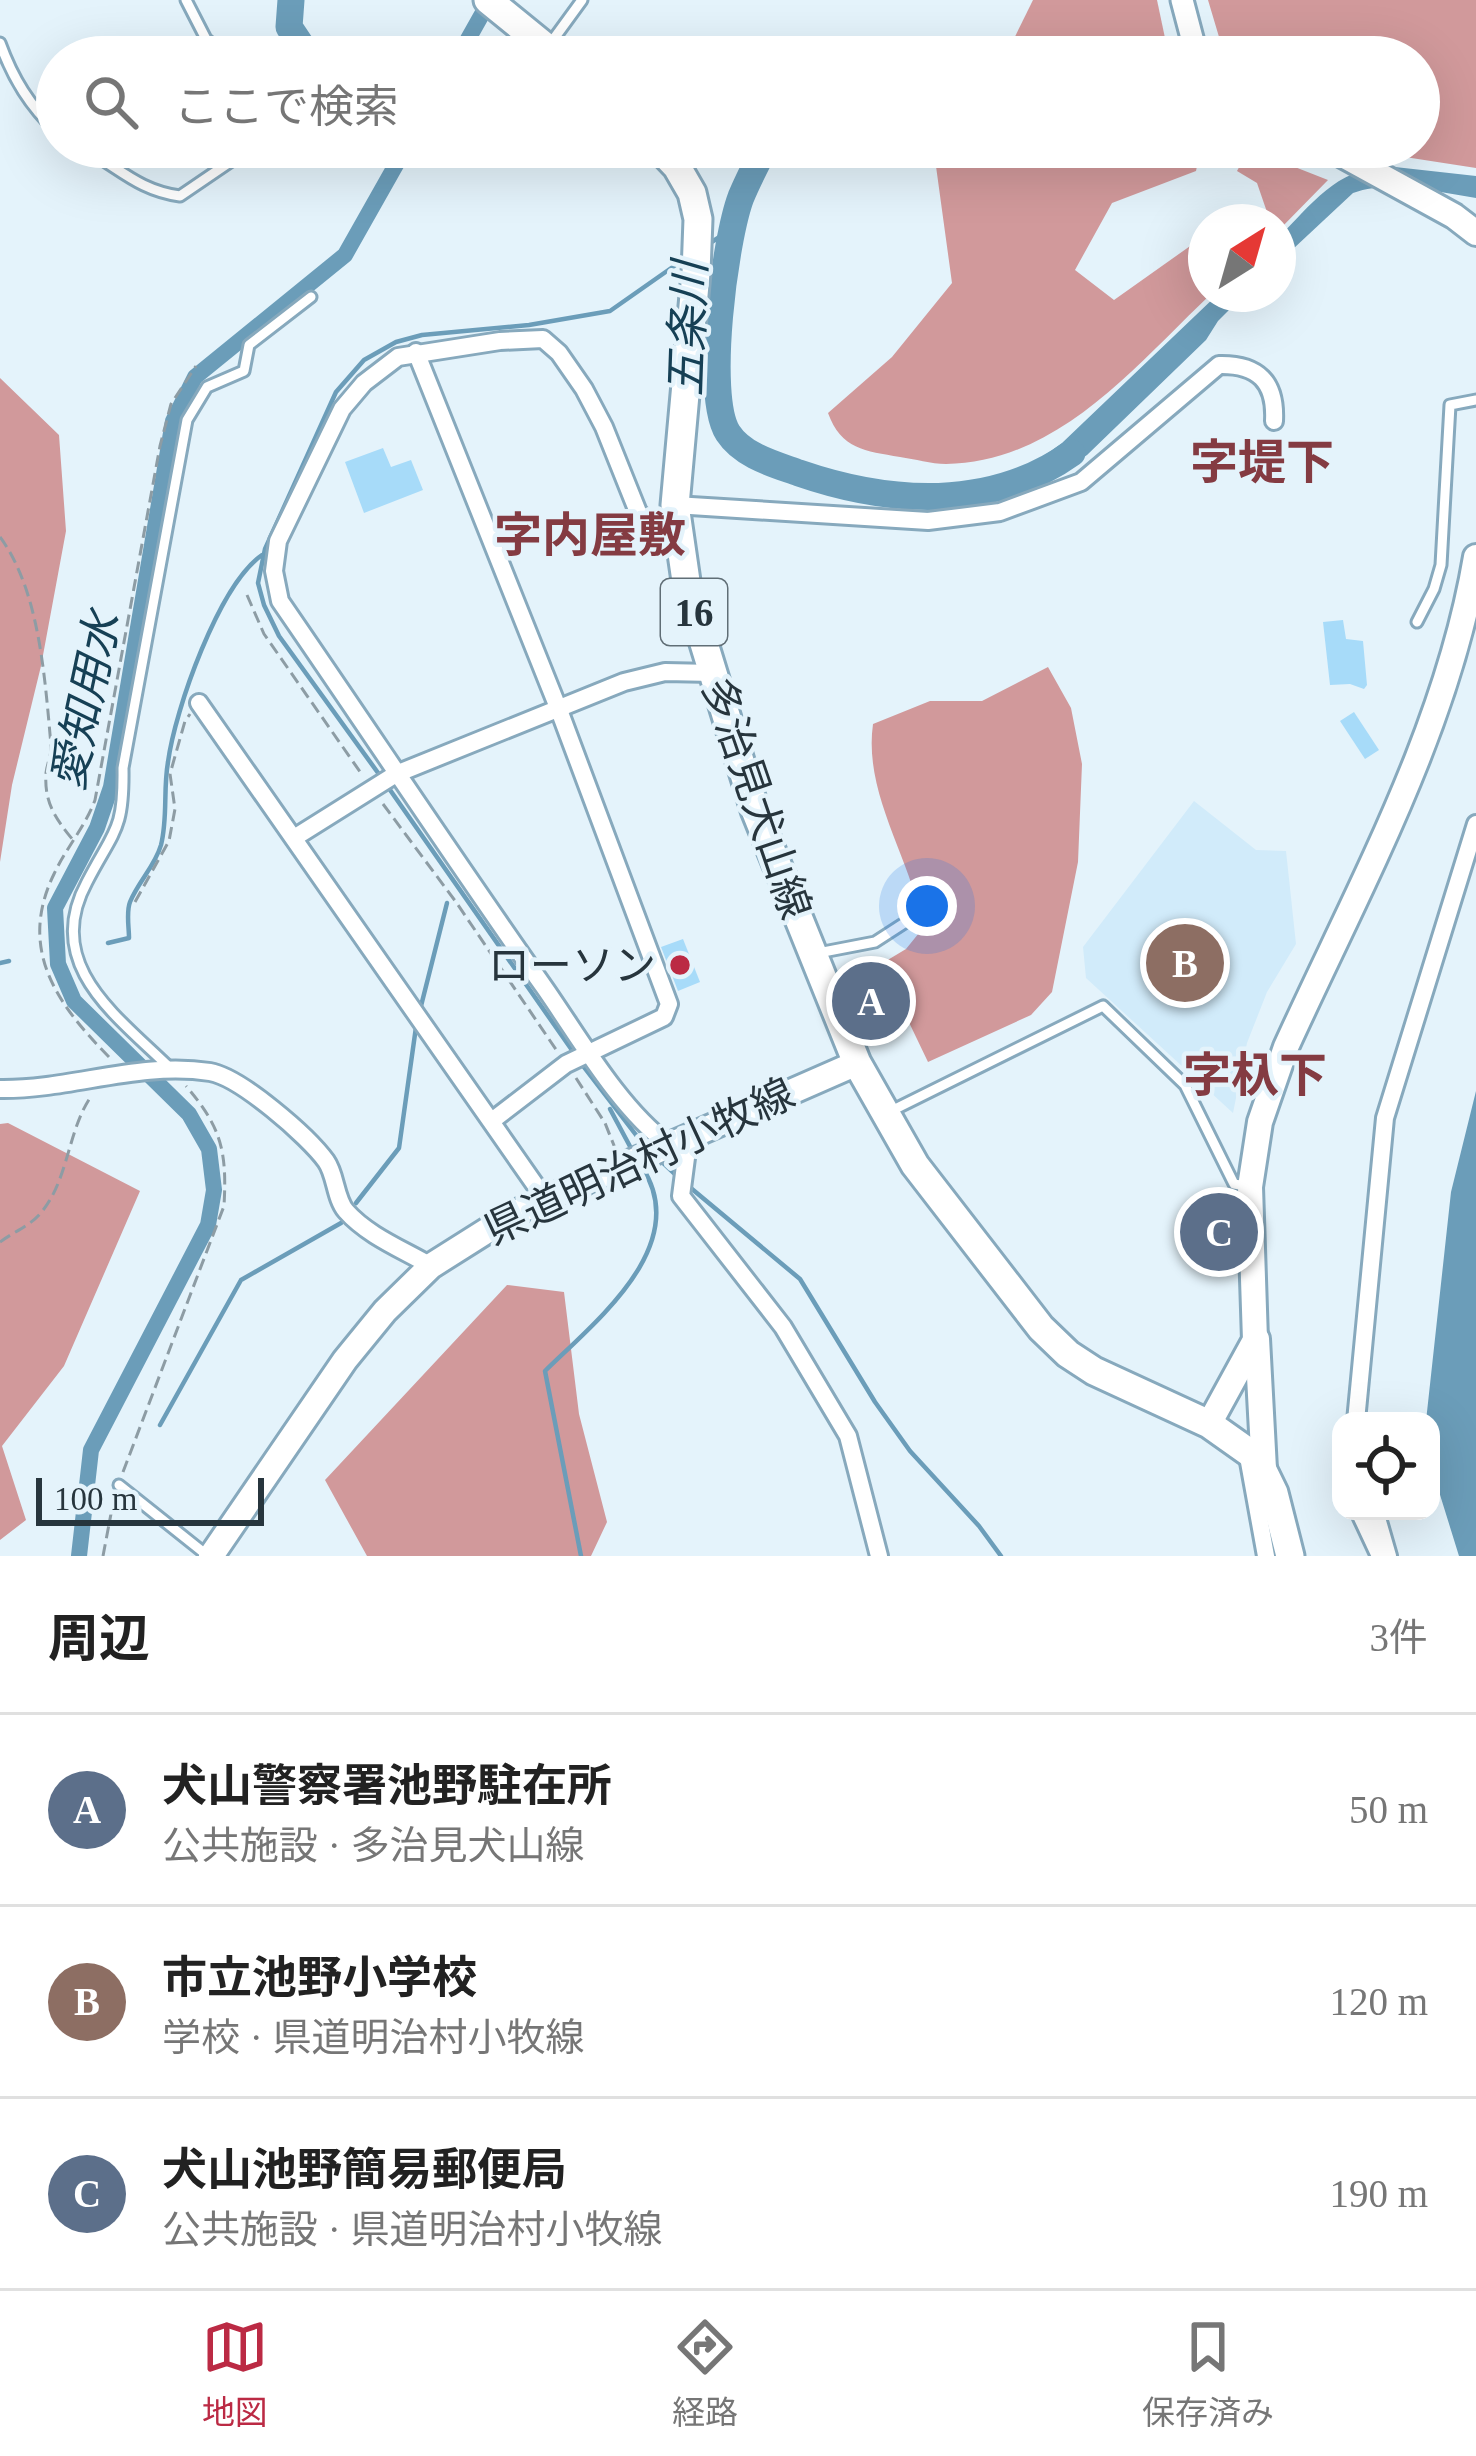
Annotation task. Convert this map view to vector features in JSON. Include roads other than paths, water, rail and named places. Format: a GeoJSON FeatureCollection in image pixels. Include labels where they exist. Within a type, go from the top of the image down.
{"type":"FeatureCollection","features":[{"type":"Feature","properties":{"kind":"main road"},"geometry":{"type":"LineString","coordinates":[[488,0],[532,36]]}},
{"type":"Feature","properties":{"kind":"main road","name":"多治見犬山線"},"geometry":{"type":"LineString","coordinates":[[678,168],[692,193],[698,219],[675,505],[687,588],[755,810],[857,1063],[884,1115],[943,1204],[1041,1328],[1094,1371],[1208,1424],[1255,1459]]}},
{"type":"Feature","properties":{"kind":"main road"},"geometry":{"type":"LineString","coordinates":[[1370,168],[1465,216],[1476,233]]}},
{"type":"Feature","properties":{"kind":"main road"},"geometry":{"type":"LineString","coordinates":[[1290,1556],[1255,1459],[1250,1187],[1260,1122],[1276,1073],[1434,716],[1457,644],[1476,556]]}},
{"type":"Feature","properties":{"kind":"main road","name":"県道明治村小牧線"},"geometry":{"type":"LineString","coordinates":[[210,1556],[365,1334],[431,1266],[487,1228],[545,1199],[857,1063]]}},
{"type":"Feature","properties":{"kind":"main road"},"geometry":{"type":"LineString","coordinates":[[1208,1424],[1250,1353],[1256,1331]]}},
{"type":"Feature","properties":{"kind":"street"},"geometry":{"type":"LineString","coordinates":[[1182,0],[1191,36]]}},
{"type":"Feature","properties":{"kind":"street"},"geometry":{"type":"LineString","coordinates":[[677,536],[654,529],[638,512],[584,389],[543,339],[416,352],[398,357],[364,383],[342,409],[278,541],[274,571],[280,601],[588,1052],[649,1130],[673,1142],[684,1169],[681,1192],[783,1328],[848,1436],[879,1556]]}},
{"type":"Feature","properties":{"kind":"street"},"geometry":{"type":"LineString","coordinates":[[416,352],[559,710],[669,1004],[664,1017],[567,1064],[493,1120]]}},
{"type":"Feature","properties":{"kind":"street"},"geometry":{"type":"LineString","coordinates":[[675,505],[928,521],[1000,512],[1082,482],[1219,365],[1246,366],[1262,374],[1275,402],[1274,421]]}},
{"type":"Feature","properties":{"kind":"street"},"geometry":{"type":"LineString","coordinates":[[294,838],[395,775],[647,674],[713,674]]}},
{"type":"Feature","properties":{"kind":"street"},"geometry":{"type":"LineString","coordinates":[[199,703],[545,1199]]}},
{"type":"Feature","properties":{"kind":"street"},"geometry":{"type":"LineString","coordinates":[[1357,1412],[1385,1118],[1476,824]]}},
{"type":"Feature","properties":{"kind":"street"},"geometry":{"type":"LineString","coordinates":[[0,1089],[21,1090],[122,1071],[208,1072],[241,1084],[328,1162],[344,1209],[373,1233],[431,1266]]}},
{"type":"Feature","properties":{"kind":"street"},"geometry":{"type":"LineString","coordinates":[[1255,1459],[1266,1556]]}},
{"type":"Feature","properties":{"kind":"street"},"geometry":{"type":"LineString","coordinates":[[1364,1520],[1384,1556]]}},
{"type":"Feature","properties":{"kind":"street"},"geometry":{"type":"LineString","coordinates":[[1377,1520],[1384,1556]]}},
{"type":"Feature","properties":{"kind":"lane"},"geometry":{"type":"LineString","coordinates":[[186,0],[204,36]]}},
{"type":"Feature","properties":{"kind":"lane"},"geometry":{"type":"LineString","coordinates":[[557,36],[582,0]]}},
{"type":"Feature","properties":{"kind":"lane"},"geometry":{"type":"LineString","coordinates":[[0,43],[36,113]]}},
{"type":"Feature","properties":{"kind":"lane"},"geometry":{"type":"LineString","coordinates":[[110,168],[160,194],[180,196],[221,168]]}},
{"type":"Feature","properties":{"kind":"lane"},"geometry":{"type":"LineString","coordinates":[[168,1071],[87,984],[75,955],[71,923],[81,893],[123,816],[123,768],[187,420],[207,387],[244,371],[249,345],[311,297]]}},
{"type":"Feature","properties":{"kind":"lane"},"geometry":{"type":"LineString","coordinates":[[1417,622],[1441,565],[1450,405],[1476,400]]}},
{"type":"Feature","properties":{"kind":"lane"},"geometry":{"type":"LineString","coordinates":[[813,954],[875,941],[910,920]]}},
{"type":"Feature","properties":{"kind":"lane"},"geometry":{"type":"LineString","coordinates":[[884,1115],[1103,1006],[1185,1085],[1234,1184],[1250,1187]]}},
{"type":"Feature","properties":{"kind":"lane"},"geometry":{"type":"LineString","coordinates":[[119,1485],[210,1556]]}},
{"type":"Feature","properties":{"kind":"water"},"geometry":{"type":"Polygon","coordinates":[[[1404,168],[1476,176],[1476,198],[1399,187],[1353,193],[1296,246],[1296,220],[1353,174],[1404,168]]]}},
{"type":"Feature","properties":{"kind":"water"},"geometry":{"type":"Polygon","coordinates":[[[1199,312],[1227,312],[1206,340],[1087,455],[1049,480],[1038,460],[1062,443],[1199,312]]]}},
{"type":"Feature","properties":{"kind":"water"},"geometry":{"type":"Polygon","coordinates":[[[1476,1091],[1476,1556],[1459,1556],[1440,1495],[1440,1412],[1427,1412],[1451,1192],[1476,1091]]]}},
{"type":"Feature","properties":{"kind":"waterway","name":"五条川"},"geometry":{"type":"LineString","coordinates":[[291,0],[289,27],[295,36]]}},
{"type":"Feature","properties":{"kind":"waterway","name":"愛知用水"},"geometry":{"type":"LineString","coordinates":[[470,36],[490,0]]}},
{"type":"Feature","properties":{"kind":"waterway","name":"愛知用水"},"geometry":{"type":"LineString","coordinates":[[79,1556],[91,1450],[208,1225],[214,1190],[209,1149],[189,1114],[74,1001],[58,964],[55,908],[97,828],[111,787],[173,421],[195,377],[345,255],[394,168]]}},
{"type":"Feature","properties":{"kind":"waterway","name":"五条川"},"geometry":{"type":"LineString","coordinates":[[755,168],[735,218],[717,353],[721,414],[734,441],[760,458],[799,473],[904,496],[974,493],[1008,485],[1072,453]]}},
{"type":"Feature","properties":{"kind":"waterway"},"geometry":{"type":"LineString","coordinates":[[710,243],[734,228]]}},
{"type":"Feature","properties":{"kind":"waterway"},"geometry":{"type":"LineString","coordinates":[[381,777],[279,636],[258,583],[265,549],[336,392],[364,360],[396,342],[610,311],[687,257]]}},
{"type":"Feature","properties":{"kind":"waterway"},"geometry":{"type":"LineString","coordinates":[[108,943],[129,938],[130,902],[161,845],[172,739],[189,681],[230,593],[262,555]]}},
{"type":"Feature","properties":{"kind":"waterway"},"geometry":{"type":"LineString","coordinates":[[388,787],[574,1053]]}},
{"type":"Feature","properties":{"kind":"waterway"},"geometry":{"type":"LineString","coordinates":[[420,1010],[447,903]]}},
{"type":"Feature","properties":{"kind":"waterway"},"geometry":{"type":"LineString","coordinates":[[0,963],[9,961]]}},
{"type":"Feature","properties":{"kind":"waterway"},"geometry":{"type":"LineString","coordinates":[[356,1203],[399,1148],[416,1027]]}},
{"type":"Feature","properties":{"kind":"waterway"},"geometry":{"type":"LineString","coordinates":[[580,1062],[646,1148]]}},
{"type":"Feature","properties":{"kind":"waterway"},"geometry":{"type":"LineString","coordinates":[[610,1109],[633,1152]]}},
{"type":"Feature","properties":{"kind":"waterway"},"geometry":{"type":"LineString","coordinates":[[659,1159],[677,1176]]}},
{"type":"Feature","properties":{"kind":"waterway"},"geometry":{"type":"LineString","coordinates":[[581,1556],[545,1371],[612,1305],[647,1253],[656,1225],[655,1196],[642,1167]]}},
{"type":"Feature","properties":{"kind":"waterway"},"geometry":{"type":"LineString","coordinates":[[686,1184],[800,1279],[910,1451],[1001,1556]]}},
{"type":"Feature","properties":{"kind":"waterway"},"geometry":{"type":"LineString","coordinates":[[160,1425],[241,1280],[341,1223]]}},
{"type":"Feature","properties":{"kind":"place","name":"市立池野小学校"},"geometry":{"type":"Point","coordinates":[1185,963]}},
{"type":"Feature","properties":{"kind":"place","name":"ローソン"},"geometry":{"type":"Point","coordinates":[680,965]}},
{"type":"Feature","properties":{"kind":"place","name":"犬山警察署池野駐在所"},"geometry":{"type":"Point","coordinates":[871,1001]}},
{"type":"Feature","properties":{"kind":"place","name":"犬山池野簡易郵便局"},"geometry":{"type":"Point","coordinates":[1219,1232]}},
{"type":"Feature","properties":{"kind":"district","name":"字堤下"},"geometry":{"type":"Point","coordinates":[1262,462]}},
{"type":"Feature","properties":{"kind":"district","name":"字内屋敷"},"geometry":{"type":"Point","coordinates":[590,535]}},
{"type":"Feature","properties":{"kind":"district","name":"字杁下"},"geometry":{"type":"Point","coordinates":[1255,1075]}}]}
